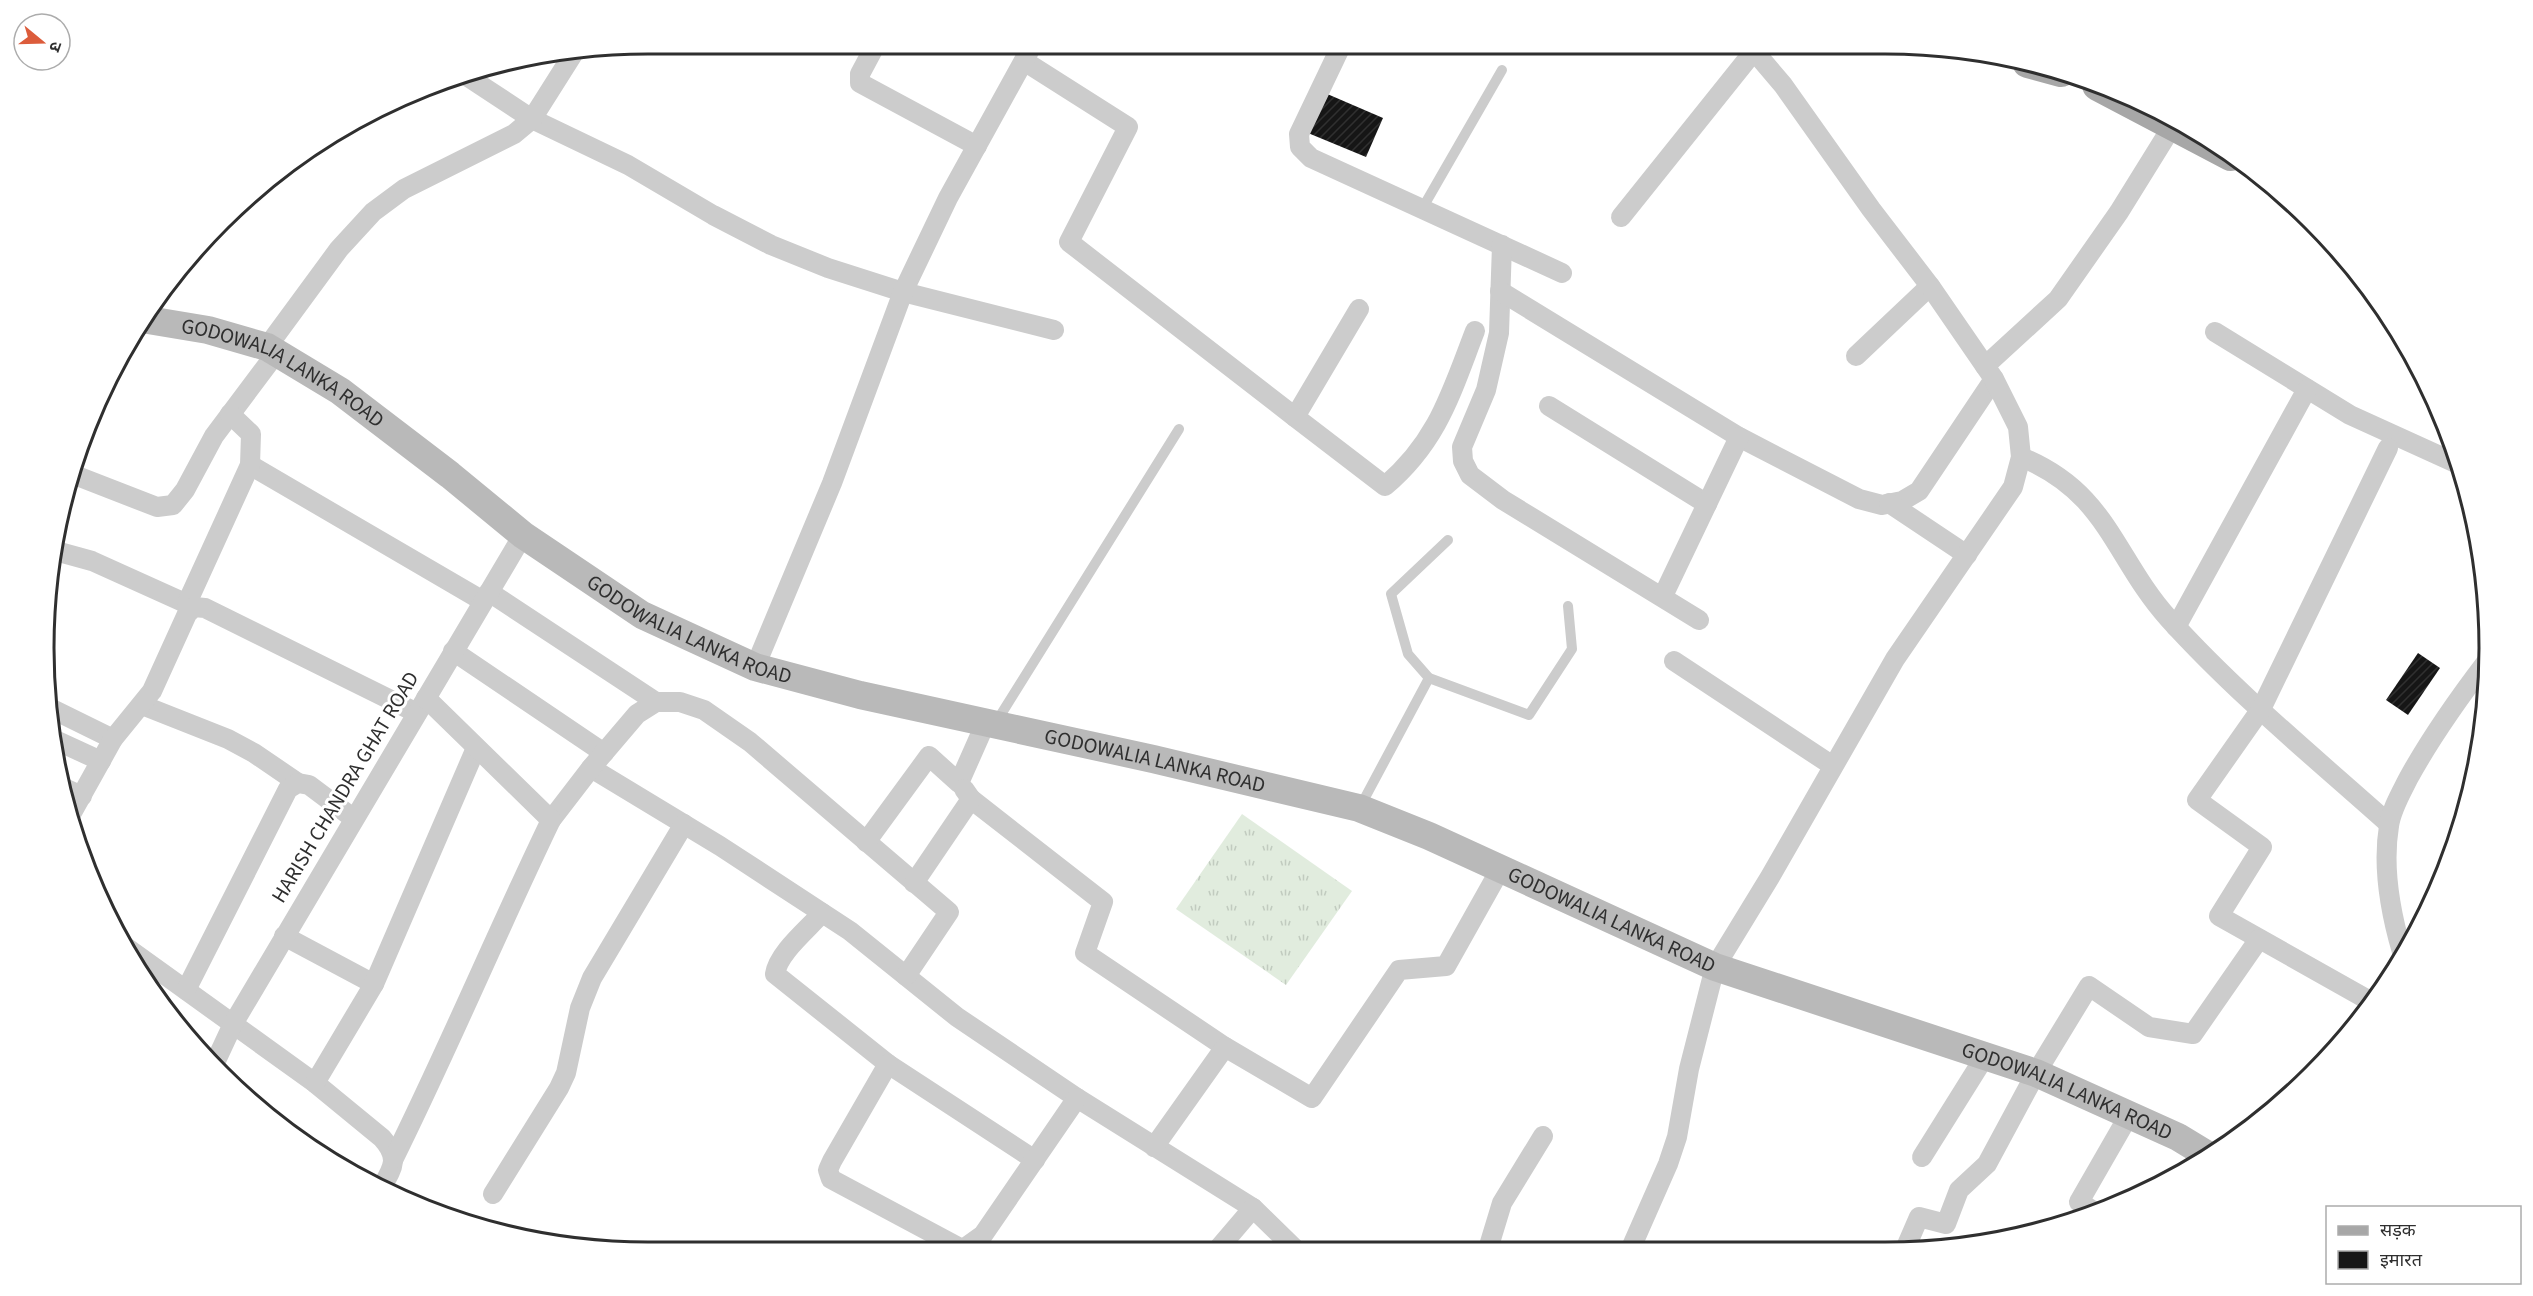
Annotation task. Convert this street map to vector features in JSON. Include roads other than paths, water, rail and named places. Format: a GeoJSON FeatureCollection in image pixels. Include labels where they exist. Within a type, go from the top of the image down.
{"type":"FeatureCollection","features":[{"type":"Feature","properties":{"kind":"street"},"geometry":{"type":"LineString","coordinates":[[871,54],[860,74],[860,84],[977,146]]}},
{"type":"Feature","properties":{"kind":"street"},"geometry":{"type":"LineString","coordinates":[[755,667],[832,483],[903,292],[948,198],[1027,54]]}},
{"type":"Feature","properties":{"kind":"street"},"geometry":{"type":"LineString","coordinates":[[1031,54],[1128,128],[1069,242],[1385,486],[1406,469],[1434,432],[1475,331]]}},
{"type":"Feature","properties":{"kind":"street"},"geometry":{"type":"LineString","coordinates":[[1337,54],[1299,134],[1300,147],[1311,158],[1562,273]]}},
{"type":"Feature","properties":{"kind":"street"},"geometry":{"type":"LineString","coordinates":[[1621,217],[1746,54]]}},
{"type":"Feature","properties":{"kind":"street"},"geometry":{"type":"LineString","coordinates":[[1634,1242],[1668,1164],[1677,1137],[1689,1069],[1715,967],[1894,659],[2013,487],[2021,457],[2018,427],[1989,372],[1930,286],[1871,209],[1782,85],[1756,54]]}},
{"type":"Feature","properties":{"kind":"street"},"geometry":{"type":"LineString","coordinates":[[79,477],[157,507],[173,505],[214,436],[339,249],[373,212],[404,189],[514,134],[532,119],[570,59]]}},
{"type":"Feature","properties":{"kind":"street"},"geometry":{"type":"LineString","coordinates":[[474,81],[532,119],[628,165],[713,215],[771,244],[828,268],[903,292],[1054,330]]}},
{"type":"Feature","properties":{"kind":"street"},"geometry":{"type":"LineString","coordinates":[[1500,291],[1739,437],[1859,499],[1882,505],[1902,501],[1919,491],[1989,372],[2058,299],[2119,212],[2186,136]]}},
{"type":"Feature","properties":{"kind":"street"},"geometry":{"type":"LineString","coordinates":[[1502,245],[1499,333],[1486,390],[1462,447],[1462,461],[1470,475],[1503,500],[1699,620]]}},
{"type":"Feature","properties":{"kind":"street"},"geometry":{"type":"LineString","coordinates":[[1856,356],[1930,286]]}},
{"type":"Feature","properties":{"kind":"street"},"geometry":{"type":"LineString","coordinates":[[1295,417],[1359,309]]}},
{"type":"Feature","properties":{"kind":"street","name":"GODOWALIA LANKA ROAD"},"geometry":{"type":"LineString","coordinates":[[152,321],[208,330],[272,350],[340,391],[450,475],[523,535],[642,615],[755,667],[860,695],[1359,808],[1429,836],[1715,967],[1984,1058],[2036,1073],[2178,1137],[2200,1151]]}},
{"type":"Feature","properties":{"kind":"street"},"geometry":{"type":"LineString","coordinates":[[2215,332],[2350,415],[2448,459]]}},
{"type":"Feature","properties":{"kind":"street"},"geometry":{"type":"LineString","coordinates":[[2176,627],[2307,389]]}},
{"type":"Feature","properties":{"kind":"street"},"geometry":{"type":"LineString","coordinates":[[1549,406],[1707,504]]}},
{"type":"Feature","properties":{"kind":"street"},"geometry":{"type":"LineString","coordinates":[[76,807],[113,739],[152,691],[250,465],[251,434],[230,414]]}},
{"type":"Feature","properties":{"kind":"street"},"geometry":{"type":"LineString","coordinates":[[1663,596],[1739,437]]}},
{"type":"Feature","properties":{"kind":"street"},"geometry":{"type":"LineString","coordinates":[[2365,998],[2219,916],[2262,847],[2197,800],[2261,709],[2388,448]]}},
{"type":"Feature","properties":{"kind":"street"},"geometry":{"type":"LineString","coordinates":[[2021,457],[2043,466],[2063,479],[2103,521],[2147,589],[2176,627],[2261,709],[2389,824]]}},
{"type":"Feature","properties":{"kind":"street"},"geometry":{"type":"LineString","coordinates":[[250,465],[486,597],[656,702],[680,702],[704,710],[750,742],[948,912],[906,975]]}},
{"type":"Feature","properties":{"kind":"street"},"geometry":{"type":"LineString","coordinates":[[1889,503],[1967,555]]}},
{"type":"Feature","properties":{"kind":"street","name":"HARISH CHANDRA GHAT ROAD"},"geometry":{"type":"LineString","coordinates":[[217,1057],[232,1024],[523,535]]}},
{"type":"Feature","properties":{"kind":"street"},"geometry":{"type":"LineString","coordinates":[[62,553],[92,561],[191,605],[205,608],[421,706],[476,748],[551,820]]}},
{"type":"Feature","properties":{"kind":"street"},"geometry":{"type":"LineString","coordinates":[[453,651],[604,753]]}},
{"type":"Feature","properties":{"kind":"street"},"geometry":{"type":"LineString","coordinates":[[1674,662],[1833,766]]}},
{"type":"Feature","properties":{"kind":"street"},"geometry":{"type":"LineString","coordinates":[[2400,943],[2386,874],[2389,824],[2401,793],[2424,749],[2478,673]]}},
{"type":"Feature","properties":{"kind":"street"},"geometry":{"type":"LineString","coordinates":[[385,1181],[392,1170],[394,1158],[442,1061],[502,922],[551,820],[637,714],[656,702]]}},
{"type":"Feature","properties":{"kind":"street"},"geometry":{"type":"LineString","coordinates":[[142,705],[228,739],[254,753],[298,783],[309,785],[353,818]]}},
{"type":"Feature","properties":{"kind":"street"},"geometry":{"type":"LineString","coordinates":[[58,712],[113,739]]}},
{"type":"Feature","properties":{"kind":"street"},"geometry":{"type":"LineString","coordinates":[[959,783],[990,723]]}},
{"type":"Feature","properties":{"kind":"street"},"geometry":{"type":"LineString","coordinates":[[62,743],[101,761]]}},
{"type":"Feature","properties":{"kind":"street"},"geometry":{"type":"LineString","coordinates":[[315,1083],[374,984],[476,748]]}},
{"type":"Feature","properties":{"kind":"street"},"geometry":{"type":"LineString","coordinates":[[866,842],[929,756],[959,783],[971,799],[1103,902],[1085,952],[1225,1047],[1312,1098],[1399,970],[1446,966],[1500,868]]}},
{"type":"Feature","properties":{"kind":"street"},"geometry":{"type":"LineString","coordinates":[[591,768],[684,824],[858,937],[957,1017],[1077,1098],[1252,1208],[1288,1242]]}},
{"type":"Feature","properties":{"kind":"street"},"geometry":{"type":"LineString","coordinates":[[186,990],[278,806],[288,789],[298,783]]}},
{"type":"Feature","properties":{"kind":"street"},"geometry":{"type":"LineString","coordinates":[[71,791],[82,796]]}},
{"type":"Feature","properties":{"kind":"street"},"geometry":{"type":"LineString","coordinates":[[914,883],[971,799]]}},
{"type":"Feature","properties":{"kind":"street"},"geometry":{"type":"LineString","coordinates":[[493,1194],[560,1088],[568,1065],[580,1008],[592,978],[684,824]]}},
{"type":"Feature","properties":{"kind":"street"},"geometry":{"type":"LineString","coordinates":[[822,913],[776,965],[775,974],[888,1064],[1035,1160]]}},
{"type":"Feature","properties":{"kind":"street"},"geometry":{"type":"LineString","coordinates":[[284,936],[374,984]]}},
{"type":"Feature","properties":{"kind":"street"},"geometry":{"type":"LineString","coordinates":[[1908,1241],[1919,1217],[1946,1224],[1959,1190],[1987,1164],[2036,1073],[2089,986],[2149,1027],[2193,1034],[2259,939]]}},
{"type":"Feature","properties":{"kind":"street"},"geometry":{"type":"LineString","coordinates":[[142,959],[315,1083],[382,1138],[394,1158]]}},
{"type":"Feature","properties":{"kind":"street"},"geometry":{"type":"LineString","coordinates":[[1154,1147],[1225,1047]]}},
{"type":"Feature","properties":{"kind":"street"},"geometry":{"type":"LineString","coordinates":[[1922,1157],[1984,1058]]}},
{"type":"Feature","properties":{"kind":"street"},"geometry":{"type":"LineString","coordinates":[[888,1064],[828,1170],[831,1179],[947,1242]]}},
{"type":"Feature","properties":{"kind":"street"},"geometry":{"type":"LineString","coordinates":[[973,1242],[983,1235],[1077,1098]]}},
{"type":"Feature","properties":{"kind":"street"},"geometry":{"type":"LineString","coordinates":[[2086,1206],[2079,1202],[2129,1115]]}},
{"type":"Feature","properties":{"kind":"street"},"geometry":{"type":"LineString","coordinates":[[1490,1242],[1502,1203],[1543,1136]]}},
{"type":"Feature","properties":{"kind":"street"},"geometry":{"type":"LineString","coordinates":[[1224,1242],[1252,1208]]}},
{"type":"Feature","properties":{"kind":"lane"},"geometry":{"type":"LineString","coordinates":[[1422,209],[1502,70]]}},
{"type":"Feature","properties":{"kind":"lane"},"geometry":{"type":"LineString","coordinates":[[990,723],[1179,429]]}},
{"type":"Feature","properties":{"kind":"lane"},"geometry":{"type":"LineString","coordinates":[[1448,540],[1391,594],[1408,654],[1429,678],[1529,715],[1572,649],[1568,606]]}},
{"type":"Feature","properties":{"kind":"lane"},"geometry":{"type":"LineString","coordinates":[[1359,808],[1429,678]]}}]}
